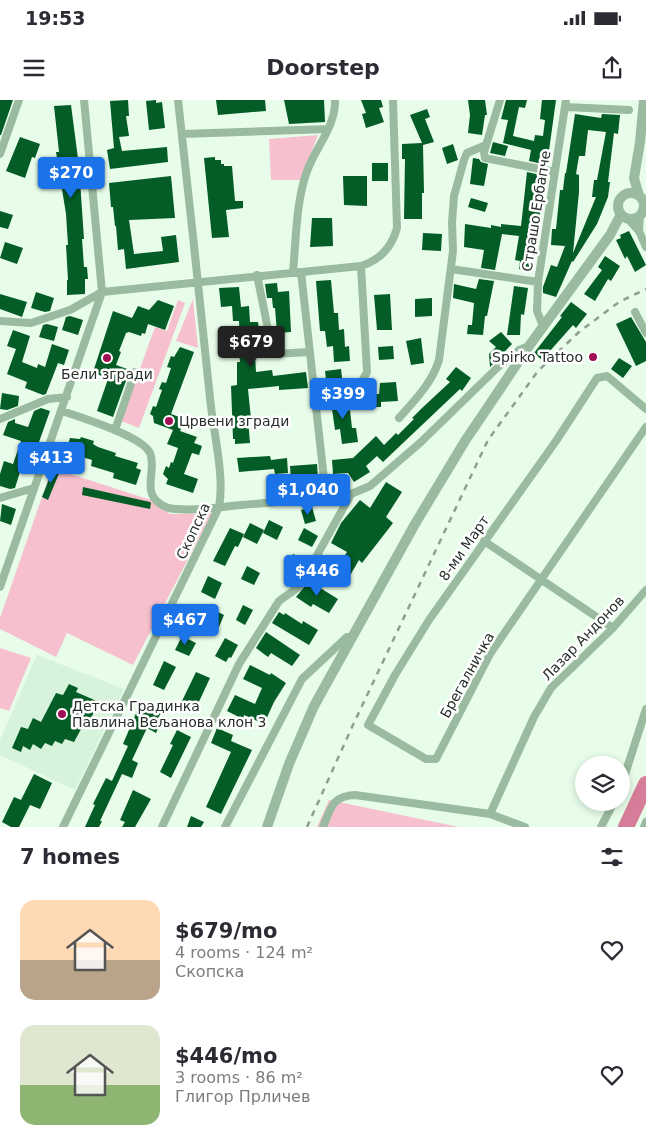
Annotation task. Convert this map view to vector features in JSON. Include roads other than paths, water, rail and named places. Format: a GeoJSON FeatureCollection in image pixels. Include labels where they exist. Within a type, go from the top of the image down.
{"type":"FeatureCollection","features":[{"type":"Feature","properties":{"kind":"street"},"geometry":{"type":"LineString","coordinates":[[0,154],[20,100]]}},
{"type":"Feature","properties":{"kind":"street"},"geometry":{"type":"LineString","coordinates":[[0,586],[102,292],[84,100]]}},
{"type":"Feature","properties":{"kind":"street","name":"Скопска"},"geometry":{"type":"LineString","coordinates":[[63,827],[219,507],[221,492],[212,425],[199,281],[178,100]]}},
{"type":"Feature","properties":{"kind":"street"},"geometry":{"type":"LineString","coordinates":[[326,497],[310,352],[297,272],[300,205],[305,175],[334,117],[335,100]]}},
{"type":"Feature","properties":{"kind":"street"},"geometry":{"type":"LineString","coordinates":[[0,321],[31,323],[70,310],[102,292],[361,266],[370,263],[385,252],[395,237],[397,228],[394,100]]}},
{"type":"Feature","properties":{"kind":"street"},"geometry":{"type":"LineString","coordinates":[[500,100],[484,152],[485,158],[555,172]]}},
{"type":"Feature","properties":{"kind":"street"},"geometry":{"type":"LineString","coordinates":[[639,231],[643,209],[634,178],[644,100]]}},
{"type":"Feature","properties":{"kind":"street"},"geometry":{"type":"LineString","coordinates":[[566,104],[629,110]]}},
{"type":"Feature","properties":{"kind":"street","name":"Страшо Ербапче"},"geometry":{"type":"LineString","coordinates":[[542,326],[537,310],[538,282],[566,104]]}},
{"type":"Feature","properties":{"kind":"street"},"geometry":{"type":"LineString","coordinates":[[182,134],[328,129]]}},
{"type":"Feature","properties":{"kind":"street"},"geometry":{"type":"LineString","coordinates":[[399,418],[435,373],[443,341],[453,251],[452,222],[454,196],[464,160],[468,153],[486,145]]}},
{"type":"Feature","properties":{"kind":"street"},"geometry":{"type":"LineString","coordinates":[[634,178],[619,202],[625,217],[639,231],[646,247]]}},
{"type":"Feature","properties":{"kind":"street"},"geometry":{"type":"LineString","coordinates":[[625,195],[632,194],[638,196]]}},
{"type":"Feature","properties":{"kind":"street"},"geometry":{"type":"LineString","coordinates":[[625,217],[635,218],[643,209]]}},
{"type":"Feature","properties":{"kind":"street"},"geometry":{"type":"LineString","coordinates":[[267,827],[289,764],[314,706],[460,449],[542,326],[614,228],[625,217]]}},
{"type":"Feature","properties":{"kind":"street"},"geometry":{"type":"LineString","coordinates":[[315,395],[357,390],[367,372],[361,266]]}},
{"type":"Feature","properties":{"kind":"street"},"geometry":{"type":"LineString","coordinates":[[451,269],[538,282]]}},
{"type":"Feature","properties":{"kind":"street"},"geometry":{"type":"LineString","coordinates":[[257,275],[273,354],[310,352]]}},
{"type":"Feature","properties":{"kind":"street"},"geometry":{"type":"LineString","coordinates":[[635,312],[646,333]]}},
{"type":"Feature","properties":{"kind":"street"},"geometry":{"type":"LineString","coordinates":[[62,411],[115,430],[143,445],[149,452],[151,459],[151,488],[153,495],[160,504],[178,510],[351,494],[370,486],[427,436],[498,367],[528,346]]}},
{"type":"Feature","properties":{"kind":"street"},"geometry":{"type":"LineString","coordinates":[[115,430],[135,372]]}},
{"type":"Feature","properties":{"kind":"street","name":"8-ми Март"},"geometry":{"type":"LineString","coordinates":[[436,759],[426,759],[368,725],[400,667],[484,541],[556,441],[597,378],[607,376],[646,409]]}},
{"type":"Feature","properties":{"kind":"street"},"geometry":{"type":"LineString","coordinates":[[0,419],[48,399],[67,397]]}},
{"type":"Feature","properties":{"kind":"street","name":"Брегалничка"},"geometry":{"type":"LineString","coordinates":[[436,759],[490,654],[646,427]]}},
{"type":"Feature","properties":{"kind":"street"},"geometry":{"type":"LineString","coordinates":[[0,498],[34,488]]}},
{"type":"Feature","properties":{"kind":"street"},"geometry":{"type":"LineString","coordinates":[[162,827],[239,664],[278,601],[300,586],[351,494]]}},
{"type":"Feature","properties":{"kind":"street"},"geometry":{"type":"LineString","coordinates":[[484,541],[613,628]]}},
{"type":"Feature","properties":{"kind":"street","name":"Лазар Андонов"},"geometry":{"type":"LineString","coordinates":[[490,814],[542,701],[551,688],[613,628],[646,590]]}},
{"type":"Feature","properties":{"kind":"street"},"geometry":{"type":"LineString","coordinates":[[225,827],[302,679],[348,637],[352,637]]}},
{"type":"Feature","properties":{"kind":"street"},"geometry":{"type":"LineString","coordinates":[[630,759],[646,708]]}},
{"type":"Feature","properties":{"kind":"street"},"geometry":{"type":"LineString","coordinates":[[323,827],[333,804],[342,796],[348,795],[490,814],[525,827]]}},
{"type":"Feature","properties":{"kind":"street"},"geometry":{"type":"LineString","coordinates":[[601,827],[609,811]]}},
{"type":"Feature","properties":{"kind":"street"},"geometry":{"type":"LineString","coordinates":[[644,827],[646,822]]}},
{"type":"Feature","properties":{"kind":"waterway"},"geometry":{"type":"LineString","coordinates":[[626,827],[646,784]]}},
{"type":"Feature","properties":{"kind":"railway"},"geometry":{"type":"LineString","coordinates":[[307,827],[352,727],[488,440],[538,371],[579,332],[619,302],[646,289]]}},
{"type":"Feature","properties":{"kind":"place","name":"Spirko Tattoo"},"geometry":{"type":"Point","coordinates":[593,357]}},
{"type":"Feature","properties":{"kind":"place","name":"Бели згради"},"geometry":{"type":"Point","coordinates":[107,358]}},
{"type":"Feature","properties":{"kind":"place","name":"Црвени згради"},"geometry":{"type":"Point","coordinates":[169,421]}},
{"type":"Feature","properties":{"kind":"place","name":"Детска Градинка Павлина Вељанова клон 3"},"geometry":{"type":"Point","coordinates":[62,714]}}]}
